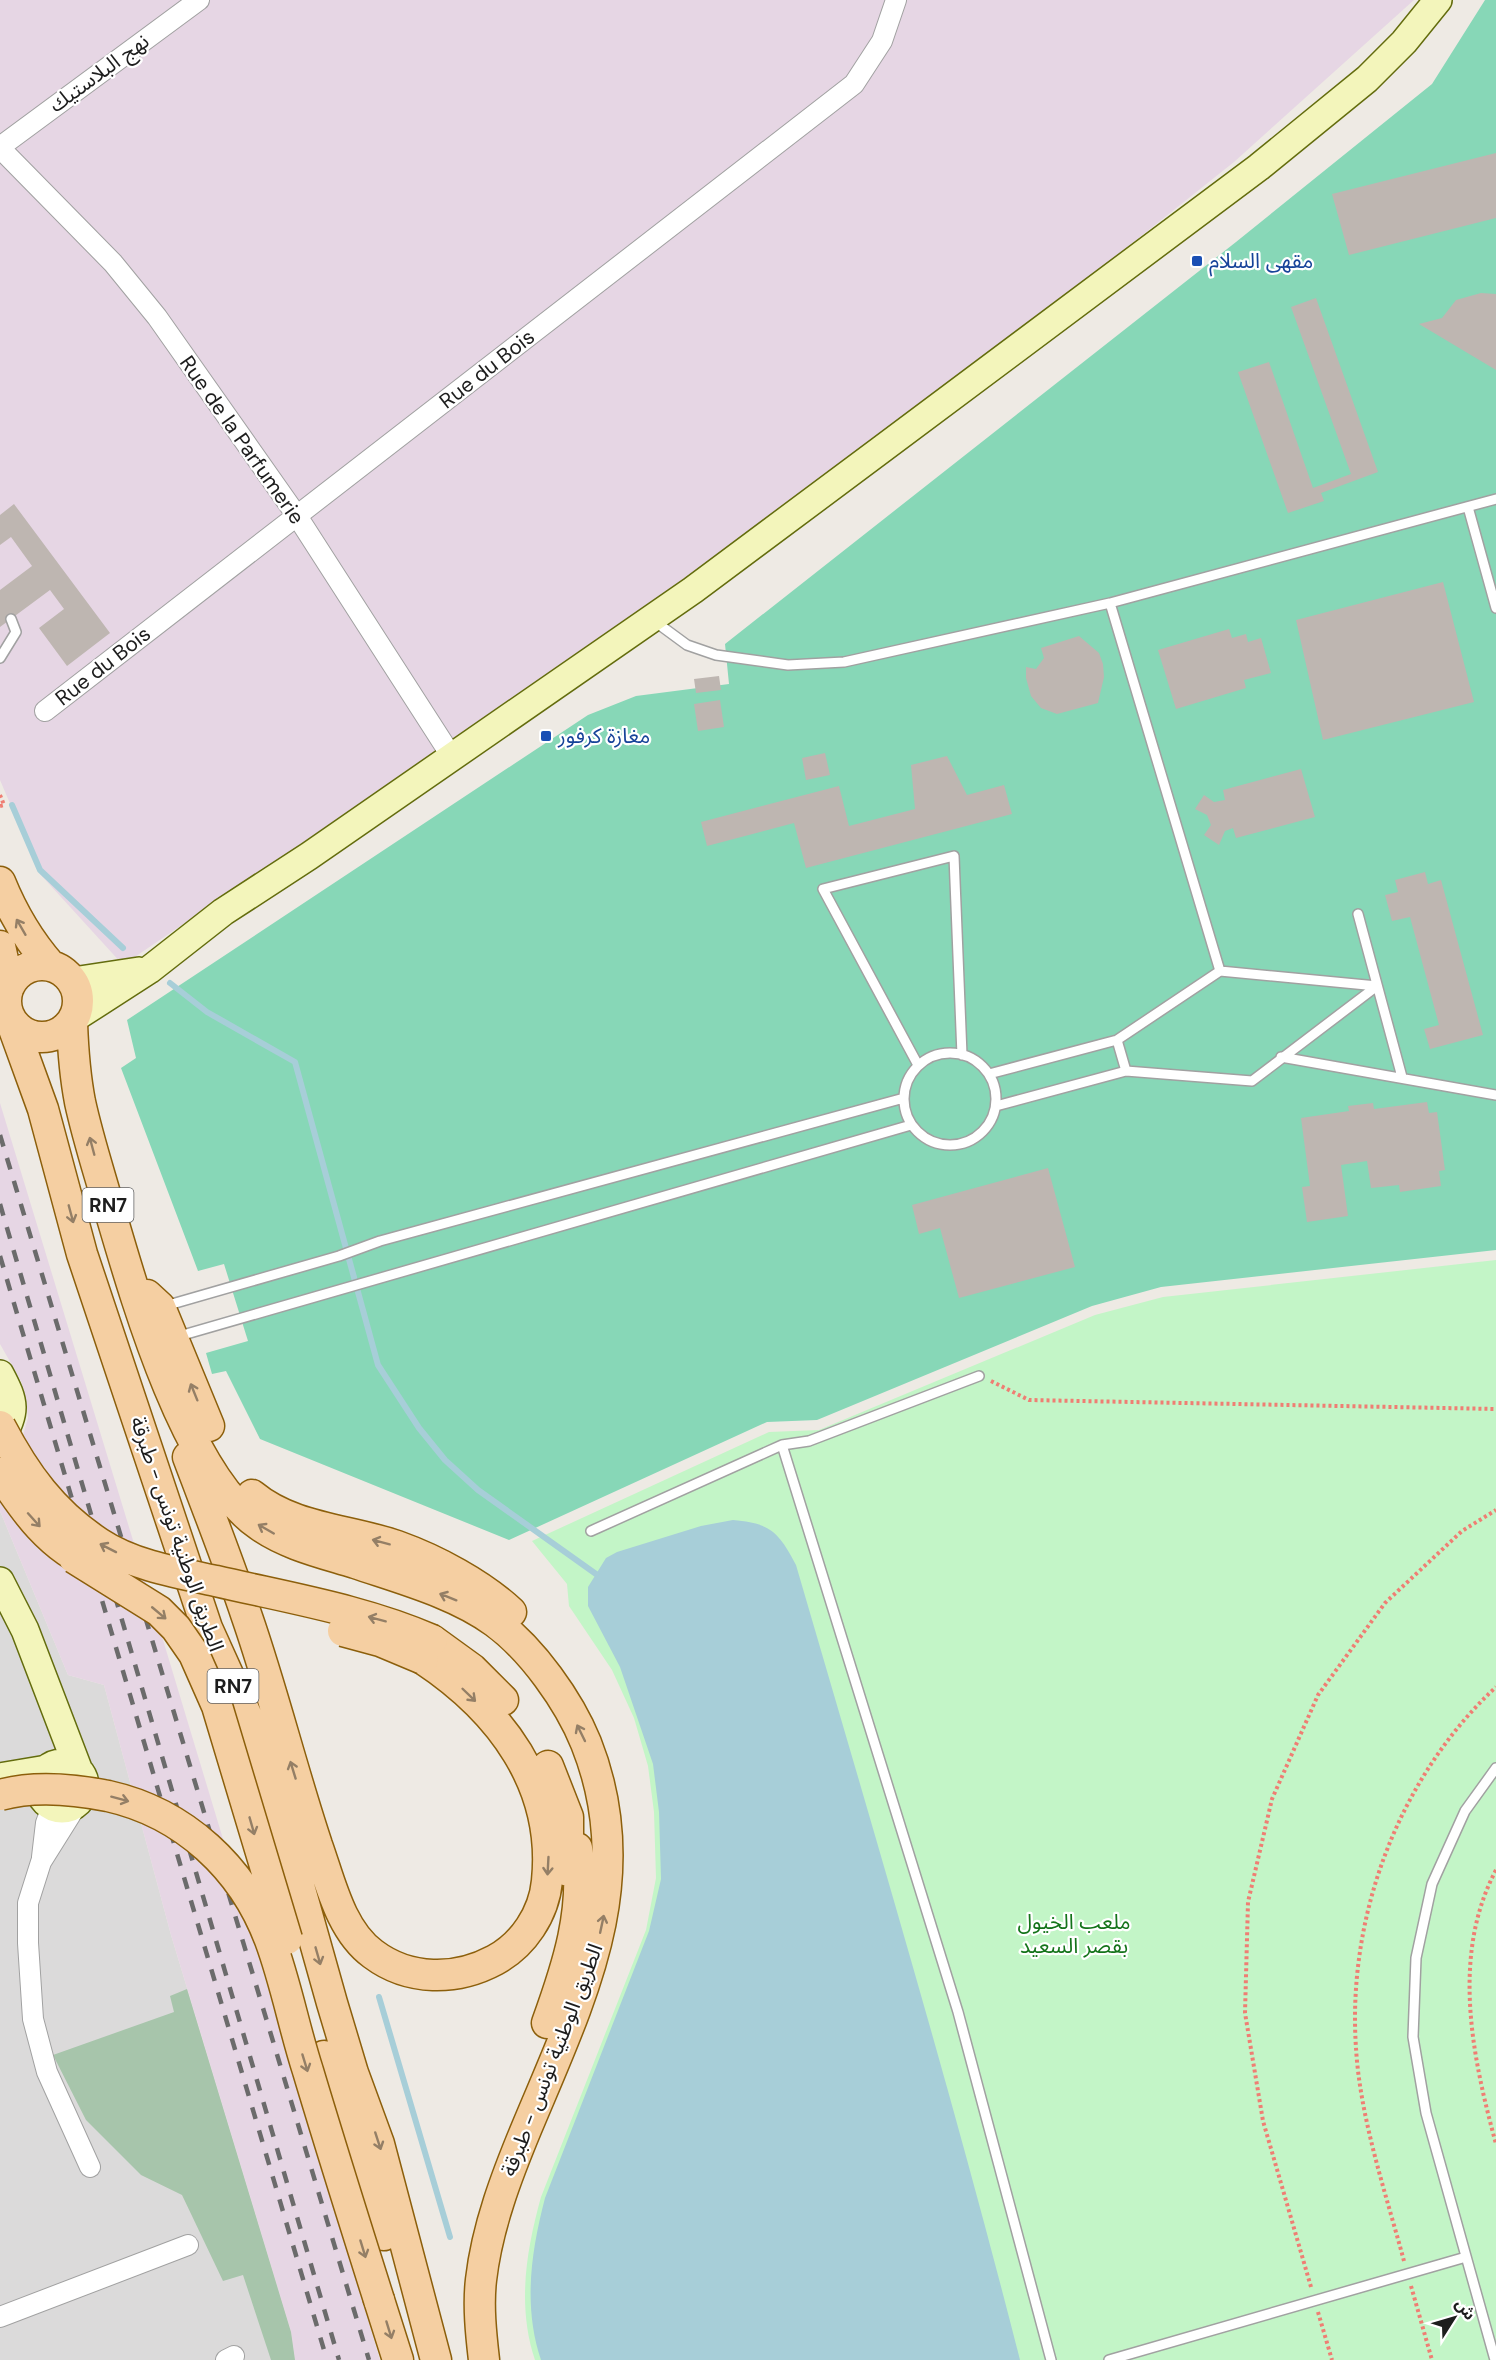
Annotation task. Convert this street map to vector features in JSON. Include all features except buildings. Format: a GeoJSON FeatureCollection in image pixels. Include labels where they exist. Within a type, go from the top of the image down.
{"type":"FeatureCollection","features":[{"type":"Feature","properties":{"kind":"main road"},"geometry":{"type":"LineString","coordinates":[[0,882],[17,922],[30,943],[62,974]]}},
{"type":"Feature","properties":{"kind":"main road","name":"RN7"},"geometry":{"type":"LineString","coordinates":[[0,946],[9,987],[6,1006],[10,1018]]}},
{"type":"Feature","properties":{"kind":"main road"},"geometry":{"type":"LineString","coordinates":[[9,987],[14,978],[28,967],[62,974]]}},
{"type":"Feature","properties":{"kind":"main road","name":"RN7"},"geometry":{"type":"LineString","coordinates":[[62,974],[78,993],[74,1020]]}},
{"type":"Feature","properties":{"kind":"main road"},"geometry":{"type":"LineString","coordinates":[[10,1018],[18,1029],[35,1037],[58,1035],[74,1020]]}},
{"type":"Feature","properties":{"kind":"main road","name":"الطريق الوطنية تونس - طبرقة"},"geometry":{"type":"LineString","coordinates":[[10,1018],[43,1109],[82,1254],[207,1628],[259,1743],[332,2004],[353,2073],[380,2144],[436,2360]]}},
{"type":"Feature","properties":{"kind":"main road","name":"الطريق الوطنية تونس - طبرقة"},"geometry":{"type":"LineString","coordinates":[[74,1020],[73,1055],[80,1103],[129,1276],[166,1382],[218,1482],[242,1511],[260,1527],[286,1540],[416,1584],[462,1603],[496,1623],[521,1646],[549,1680],[568,1706],[586,1743],[599,1787],[608,1830],[604,1918],[589,1973],[504,2185],[487,2245],[481,2283],[483,2360]]}},
{"type":"Feature","properties":{"kind":"main road","name":"RN7"},"geometry":{"type":"LineString","coordinates":[[0,1048],[57,1166]]}},
{"type":"Feature","properties":{"kind":"main road"},"geometry":{"type":"LineString","coordinates":[[129,1276],[160,1308],[216,1442],[232,1471],[250,1493],[283,1515],[398,1546],[477,1587],[515,1616],[531,1639],[549,1680]]}},
{"type":"Feature","properties":{"kind":"main road"},"geometry":{"type":"LineString","coordinates":[[0,1426],[19,1462],[43,1495],[66,1518],[100,1544],[169,1571],[342,1609],[394,1623],[427,1649],[455,1682],[483,1708],[527,1767],[542,1807],[548,1834],[547,1886],[540,1908],[527,1933],[506,1954],[479,1969],[427,1977],[399,1969],[371,1953],[348,1924],[337,1902],[298,1787],[247,1618],[181,1438],[166,1382]]}},
{"type":"Feature","properties":{"kind":"main road"},"geometry":{"type":"LineString","coordinates":[[0,1473],[22,1508],[74,1558],[159,1611],[176,1628],[206,1676],[324,2056],[397,2281],[411,2308],[428,2331]]}},
{"type":"Feature","properties":{"kind":"main road"},"geometry":{"type":"LineString","coordinates":[[74,1558],[159,1587],[380,1641],[427,1649],[472,1668],[520,1721],[547,1764],[568,1817],[581,1877],[575,1934],[569,1963],[502,2148],[485,2217],[481,2283]]}},
{"type":"Feature","properties":{"kind":"main road"},"geometry":{"type":"LineString","coordinates":[[259,1743],[293,1827],[322,1917],[348,1956],[372,1976],[404,1992],[435,1996],[489,1987],[519,1970],[539,1949],[554,1927],[563,1903],[568,1878],[568,1817]]}},
{"type":"Feature","properties":{"kind":"main road"},"geometry":{"type":"LineString","coordinates":[[0,1795],[30,1789],[55,1789],[125,1800],[177,1823],[201,1840],[228,1868],[258,1914],[277,1961],[304,2060],[398,2360]]}},
{"type":"Feature","properties":{"kind":"street","name":"نهج البلاستيك"},"geometry":{"type":"LineString","coordinates":[[0,148],[199,0]]}},
{"type":"Feature","properties":{"kind":"street","name":"Rue du Bois"},"geometry":{"type":"LineString","coordinates":[[45,711],[854,84],[882,41],[896,0]]}},
{"type":"Feature","properties":{"kind":"street"},"geometry":{"type":"LineString","coordinates":[[74,1020],[149,970],[223,912],[651,619],[1259,167],[1367,79],[1404,42],[1438,0]]}},
{"type":"Feature","properties":{"kind":"street","name":"Rue de la Parfumerie"},"geometry":{"type":"LineString","coordinates":[[0,148],[113,262],[157,317],[297,516],[452,757]]}},
{"type":"Feature","properties":{"kind":"street"},"geometry":{"type":"LineString","coordinates":[[62,974],[149,970]]}},
{"type":"Feature","properties":{"kind":"street"},"geometry":{"type":"LineString","coordinates":[[0,1374],[12,1401],[14,1414],[0,1440]]}},
{"type":"Feature","properties":{"kind":"street"},"geometry":{"type":"LineString","coordinates":[[0,1581],[25,1630],[58,1711],[79,1771],[66,1764],[54,1788],[0,1801]]}},
{"type":"Feature","properties":{"kind":"street"},"geometry":{"type":"LineString","coordinates":[[58,1711],[54,1788],[46,1823],[41,1862],[28,1903],[33,2019],[47,2072],[90,2167]]}},
{"type":"Feature","properties":{"kind":"street"},"geometry":{"type":"LineString","coordinates":[[0,1777],[54,1788]]}},
{"type":"Feature","properties":{"kind":"street"},"geometry":{"type":"LineString","coordinates":[[0,2317],[188,2245]]}},
{"type":"Feature","properties":{"kind":"lane"},"geometry":{"type":"LineString","coordinates":[[651,619],[687,645],[716,655],[788,665],[844,662],[894,653],[1110,603],[1496,499]]}},
{"type":"Feature","properties":{"kind":"lane"},"geometry":{"type":"LineString","coordinates":[[1468,507],[1496,608]]}},
{"type":"Feature","properties":{"kind":"lane"},"geometry":{"type":"LineString","coordinates":[[1110,603],[1221,971]]}},
{"type":"Feature","properties":{"kind":"lane"},"geometry":{"type":"LineString","coordinates":[[0,658],[16,632],[11,619]]}},
{"type":"Feature","properties":{"kind":"lane"},"geometry":{"type":"LineString","coordinates":[[918,1065],[823,889],[954,856],[962,1054]]}},
{"type":"Feature","properties":{"kind":"lane"},"geometry":{"type":"LineString","coordinates":[[1358,914],[1402,1077]]}},
{"type":"Feature","properties":{"kind":"lane"},"geometry":{"type":"LineString","coordinates":[[989,1074],[1117,1040],[1221,971],[1377,986]]}},
{"type":"Feature","properties":{"kind":"lane"},"geometry":{"type":"LineString","coordinates":[[996,1106],[1126,1071],[1252,1081],[1377,986]]}},
{"type":"Feature","properties":{"kind":"lane"},"geometry":{"type":"LineString","coordinates":[[1117,1040],[1126,1071]]}},
{"type":"Feature","properties":{"kind":"lane"},"geometry":{"type":"LineString","coordinates":[[949,1053],[962,1054],[978,1062],[989,1074],[995,1088],[996,1106],[985,1130],[972,1141],[955,1146],[936,1144],[923,1137],[911,1125],[905,1111],[904,1098],[907,1081],[918,1065],[933,1056],[949,1053]]}},
{"type":"Feature","properties":{"kind":"lane"},"geometry":{"type":"LineString","coordinates":[[1281,1058],[1496,1095]]}},
{"type":"Feature","properties":{"kind":"lane"},"geometry":{"type":"LineString","coordinates":[[160,1308],[339,1256],[380,1241],[904,1098]]}},
{"type":"Feature","properties":{"kind":"lane"},"geometry":{"type":"LineString","coordinates":[[174,1338],[911,1125]]}},
{"type":"Feature","properties":{"kind":"lane"},"geometry":{"type":"LineString","coordinates":[[591,1531],[782,1445],[809,1442],[979,1376]]}},
{"type":"Feature","properties":{"kind":"lane"},"geometry":{"type":"LineString","coordinates":[[782,1445],[958,2012],[1051,2360]]}},
{"type":"Feature","properties":{"kind":"lane"},"geometry":{"type":"LineString","coordinates":[[1495,2360],[1426,2113],[1413,2037],[1416,1958],[1432,1884],[1465,1811],[1496,1768]]}},
{"type":"Feature","properties":{"kind":"lane"},"geometry":{"type":"LineString","coordinates":[[1109,2360],[1466,2257]]}},
{"type":"Feature","properties":{"kind":"path"},"geometry":{"type":"LineString","coordinates":[[0,795],[4,805],[0,806]]}},
{"type":"Feature","properties":{"kind":"path"},"geometry":{"type":"LineString","coordinates":[[979,1376],[1029,1400],[1496,1409]]}},
{"type":"Feature","properties":{"kind":"path"},"geometry":{"type":"LineString","coordinates":[[1332,2360],[1263,2121],[1245,2013],[1248,1902],[1269,1810],[1318,1695],[1384,1602],[1462,1531],[1496,1510]]}},
{"type":"Feature","properties":{"kind":"path"},"geometry":{"type":"LineString","coordinates":[[1432,2360],[1371,2137],[1356,2049],[1358,1957],[1378,1872],[1416,1787],[1470,1711],[1496,1687]]}},
{"type":"Feature","properties":{"kind":"path"},"geometry":{"type":"LineString","coordinates":[[1496,1870],[1486,1889],[1471,1953],[1469,2022],[1481,2088],[1496,2144]]}},
{"type":"Feature","properties":{"kind":"shaded area"},"geometry":{"type":"Polygon","coordinates":[[[0,0],[1414,0],[1234,162],[831,483],[123,965],[40,874],[0,780],[0,0]]]}},
{"type":"Feature","properties":{"kind":"shaded area"},"geometry":{"type":"Polygon","coordinates":[[[0,1103],[380,2360],[295,2360],[291,2332],[171,1935],[104,1685],[68,1675],[0,1511],[0,1465],[23,1435],[28,1418],[21,1381],[0,1344],[0,1103]]]}},
{"type":"Feature","properties":{"kind":"shaded area"},"geometry":{"type":"Polygon","coordinates":[[[0,1511],[68,1675],[104,1685],[171,1935],[291,2332],[295,2360],[0,2360],[0,1511]]]}},
{"type":"Feature","properties":{"kind":"green space"},"geometry":{"type":"Polygon","coordinates":[[[1485,0],[1496,0],[1496,1250],[1161,1287],[1092,1306],[817,1420],[767,1422],[509,1540],[260,1439],[226,1371],[212,1374],[206,1353],[248,1341],[224,1264],[198,1271],[121,1068],[136,1058],[127,1020],[588,715],[636,696],[729,684],[725,644],[1236,242],[1432,84],[1485,0]]]}},
{"type":"Feature","properties":{"kind":"green space","name":"ملعب الخيول بقصر السعيد"},"geometry":{"type":"Polygon","coordinates":[[[1496,1260],[1496,2360],[535,2360],[529,2340],[525,2299],[531,2238],[541,2197],[646,1930],[656,1878],[654,1812],[648,1766],[634,1718],[612,1670],[569,1606],[567,1584],[532,1541],[769,1432],[819,1430],[1095,1315],[1163,1297],[1496,1260]]]}},
{"type":"Feature","properties":{"kind":"green space"},"geometry":{"type":"Polygon","coordinates":[[[187,1989],[291,2332],[295,2360],[271,2360],[243,2275],[223,2281],[182,2195],[141,2175],[86,2120],[53,2055],[174,2012],[170,1996],[187,1989]]]}},
{"type":"Feature","properties":{"kind":"water"},"geometry":{"type":"Polygon","coordinates":[[[733,1520],[746,1521],[772,1531],[784,1544],[796,1565],[940,2061],[1020,2360],[541,2360],[532,2320],[531,2279],[536,2238],[545,2198],[649,1931],[661,1879],[659,1812],[653,1764],[620,1667],[588,1606],[588,1587],[606,1558],[617,1552],[701,1526],[733,1520]]]}},
{"type":"Feature","properties":{"kind":"waterway"},"geometry":{"type":"LineString","coordinates":[[12,805],[40,870],[123,948]]}},
{"type":"Feature","properties":{"kind":"waterway"},"geometry":{"type":"LineString","coordinates":[[170,983],[207,1012],[295,1062],[378,1365],[419,1428],[445,1460],[478,1490],[596,1574]]}},
{"type":"Feature","properties":{"kind":"waterway"},"geometry":{"type":"LineString","coordinates":[[379,1997],[450,2237]]}},
{"type":"Feature","properties":{"kind":"railway"},"geometry":{"type":"LineString","coordinates":[[0,1135],[369,2360]]}},
{"type":"Feature","properties":{"kind":"railway"},"geometry":{"type":"LineString","coordinates":[[0,1204],[339,2360]]}},
{"type":"Feature","properties":{"kind":"railway"},"geometry":{"type":"LineString","coordinates":[[0,1256],[327,2360]]}},
{"type":"Feature","properties":{"kind":"place","name":"مقهى السلام"},"geometry":{"type":"Point","coordinates":[1197,261]}},
{"type":"Feature","properties":{"kind":"place","name":"مغازة كرفور"},"geometry":{"type":"Point","coordinates":[546,736]}}]}
